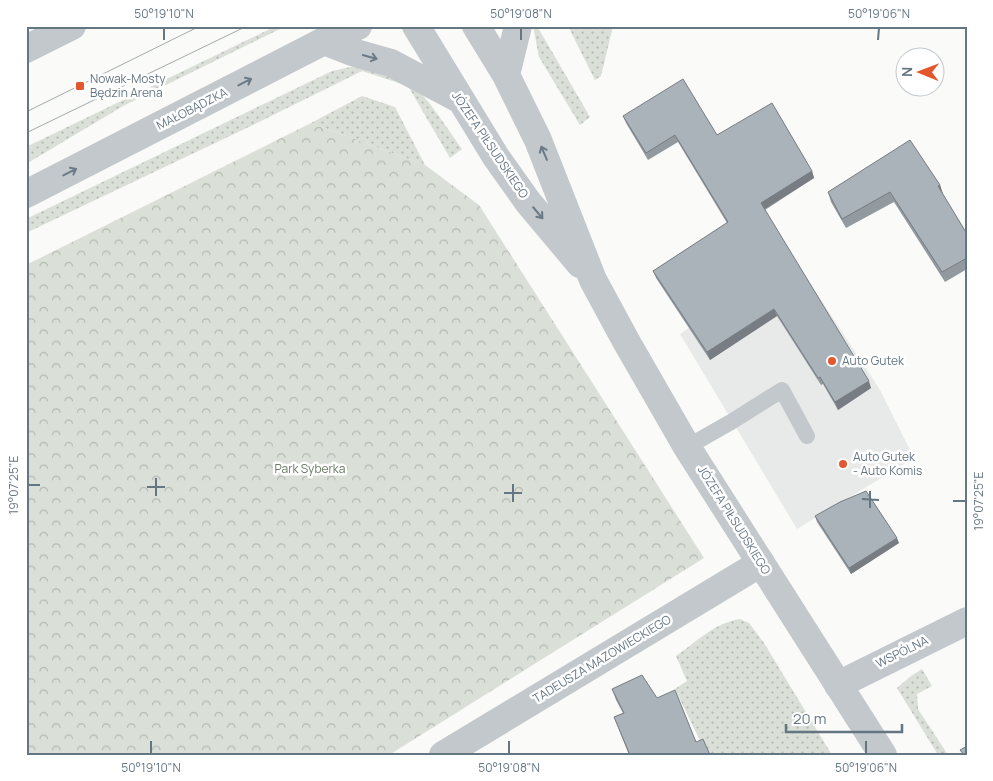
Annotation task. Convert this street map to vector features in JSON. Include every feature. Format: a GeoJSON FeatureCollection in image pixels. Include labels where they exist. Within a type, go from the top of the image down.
{"type":"FeatureCollection","features":[{"type":"Feature","properties":{"kind":"street"},"geometry":{"type":"LineString","coordinates":[[26,49],[72,26]]}},
{"type":"Feature","properties":{"kind":"street","name":"MAŁOBĄDZKA"},"geometry":{"type":"LineString","coordinates":[[26,194],[358,26]]}},
{"type":"Feature","properties":{"kind":"street","name":"JÓZEFA PIŁSUDSKIEGO"},"geometry":{"type":"LineString","coordinates":[[416,26],[496,157],[528,202],[593,280]]}},
{"type":"Feature","properties":{"kind":"street","name":"JÓZEFA PIŁSUDSKIEGO"},"geometry":{"type":"LineString","coordinates":[[476,26],[506,75],[538,140],[593,280],[626,341],[688,447],[883,755]]}},
{"type":"Feature","properties":{"kind":"street"},"geometry":{"type":"LineString","coordinates":[[506,75],[518,26]]}},
{"type":"Feature","properties":{"kind":"street"},"geometry":{"type":"LineString","coordinates":[[324,42],[391,63],[459,99]]}},
{"type":"Feature","properties":{"kind":"street","name":"TADEUSZA MAZOWIECKIEGO"},"geometry":{"type":"LineString","coordinates":[[443,755],[761,564]]}},
{"type":"Feature","properties":{"kind":"street","name":"WSPÓLNA"},"geometry":{"type":"LineString","coordinates":[[838,685],[967,621]]}},
{"type":"Feature","properties":{"kind":"lane"},"geometry":{"type":"LineString","coordinates":[[688,447],[782,390],[807,436]]}},
{"type":"Feature","properties":{"kind":"shaded area","name":"Auto Gutek"},"geometry":{"type":"Polygon","coordinates":[[[806,277],[879,388],[914,458],[797,529],[680,334],[755,282],[771,297],[806,277]]]}},
{"type":"Feature","properties":{"kind":"green space"},"geometry":{"type":"Polygon","coordinates":[[[276,26],[286,26],[123,106],[26,164],[26,147],[276,26]]]}},
{"type":"Feature","properties":{"kind":"green space"},"geometry":{"type":"Polygon","coordinates":[[[533,26],[537,26],[590,117],[580,125],[539,57],[533,26]]]}},
{"type":"Feature","properties":{"kind":"green space"},"geometry":{"type":"Polygon","coordinates":[[[568,26],[613,26],[601,76],[595,80],[568,26]]]}},
{"type":"Feature","properties":{"kind":"green space"},"geometry":{"type":"Polygon","coordinates":[[[355,66],[368,67],[394,74],[414,86],[429,102],[462,149],[450,158],[408,86],[362,71],[26,233],[26,219],[332,71],[355,66]]]}},
{"type":"Feature","properties":{"kind":"green space"},"geometry":{"type":"Polygon","coordinates":[[[362,96],[395,107],[425,165],[311,123],[362,96]]]}},
{"type":"Feature","properties":{"kind":"green space","name":"Park Syberka"},"geometry":{"type":"Polygon","coordinates":[[[311,123],[425,165],[479,205],[704,558],[389,755],[26,755],[26,265],[311,123]]]}},
{"type":"Feature","properties":{"kind":"green space"},"geometry":{"type":"Polygon","coordinates":[[[740,619],[749,623],[764,643],[832,755],[707,755],[675,689],[687,681],[676,656],[714,629],[740,619]]]}},
{"type":"Feature","properties":{"kind":"green space"},"geometry":{"type":"Polygon","coordinates":[[[922,669],[932,686],[917,694],[918,709],[948,755],[938,755],[897,688],[922,669]]]}},
{"type":"Feature","properties":{"kind":"building"},"geometry":{"type":"Polygon","coordinates":[[[683,79],[717,135],[772,103],[812,171],[761,203],[869,381],[835,402],[774,309],[707,352],[653,271],[728,222],[675,135],[646,153],[623,116],[683,79]]]}},
{"type":"Feature","properties":{"kind":"building"},"geometry":{"type":"Polygon","coordinates":[[[910,140],[940,185],[938,186],[967,234],[967,258],[942,272],[890,192],[842,219],[828,192],[910,140]]]}},
{"type":"Feature","properties":{"kind":"building"},"geometry":{"type":"Polygon","coordinates":[[[866,491],[897,538],[849,568],[815,516],[840,502],[866,491]]]}},
{"type":"Feature","properties":{"kind":"building"},"geometry":{"type":"Polygon","coordinates":[[[642,675],[657,698],[675,690],[696,742],[703,739],[710,755],[630,755],[614,717],[624,713],[612,689],[642,675]]]}},
{"type":"Feature","properties":{"kind":"building"},"geometry":{"type":"Polygon","coordinates":[[[967,746],[967,755],[964,755],[960,750],[967,746]]]}},
{"type":"Feature","properties":{"kind":"tram line"},"geometry":{"type":"LineString","coordinates":[[26,112],[200,26]]}},
{"type":"Feature","properties":{"kind":"tram line"},"geometry":{"type":"LineString","coordinates":[[26,133],[247,26]]}},
{"type":"Feature","properties":{"kind":"place","name":"Nowak-Mosty Będzin Arena"},"geometry":{"type":"Point","coordinates":[80,86]}},
{"type":"Feature","properties":{"kind":"place","name":"Auto Gutek"},"geometry":{"type":"Point","coordinates":[832,361]}},
{"type":"Feature","properties":{"kind":"place","name":"Auto Gutek - Auto Komis"},"geometry":{"type":"Point","coordinates":[843,464]}}]}
